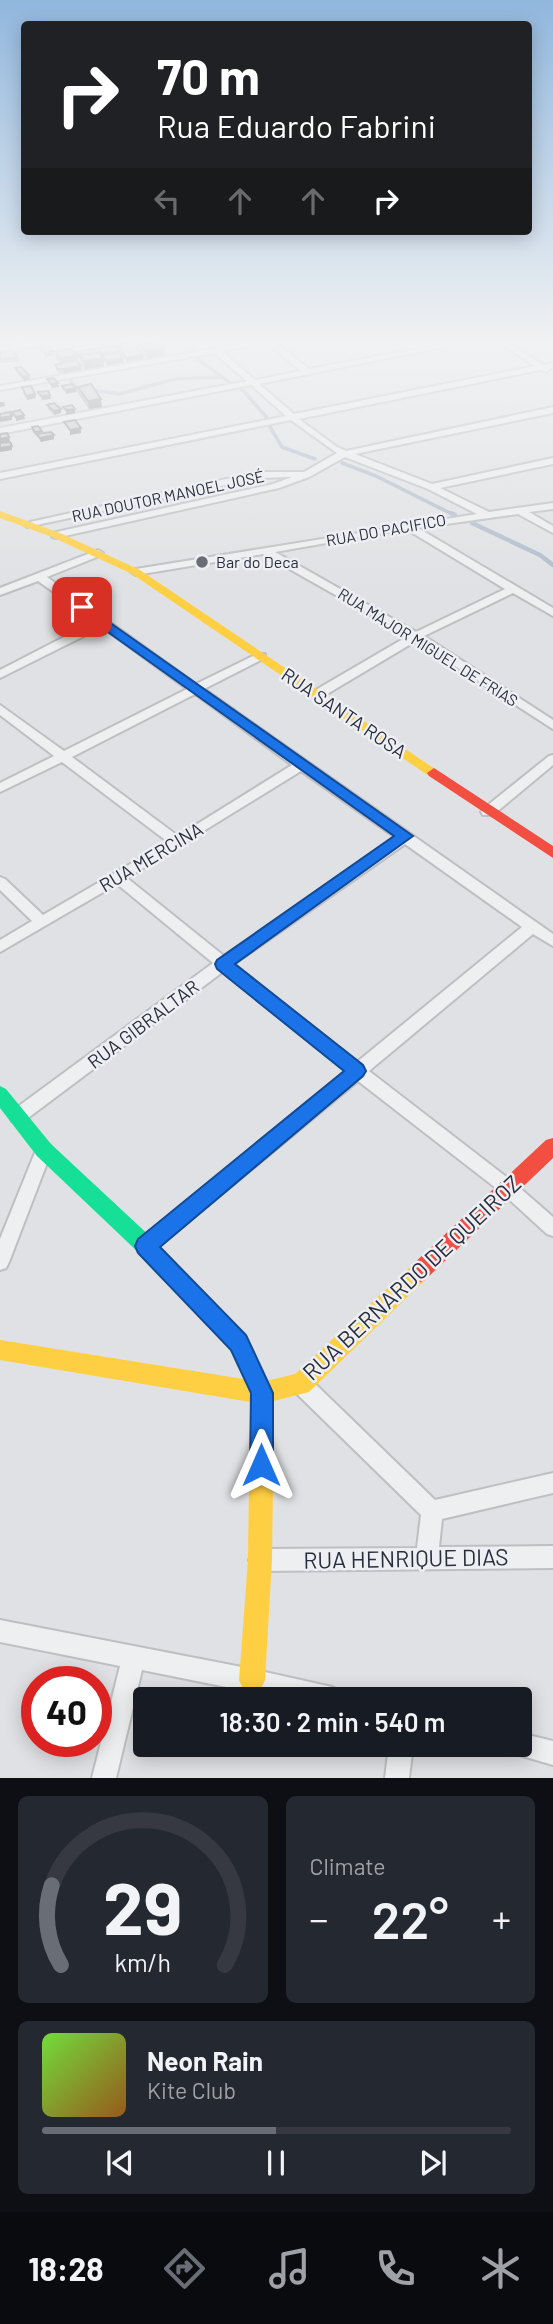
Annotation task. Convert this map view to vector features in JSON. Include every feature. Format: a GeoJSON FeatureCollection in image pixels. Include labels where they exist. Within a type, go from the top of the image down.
{"type":"FeatureCollection","features":[{"type":"Feature","properties":{"kind":"street"},"geometry":{"type":"LineString","coordinates":[[0,431],[42,423]]}},
{"type":"Feature","properties":{"kind":"street"},"geometry":{"type":"LineString","coordinates":[[0,476],[268,423]]}},
{"type":"Feature","properties":{"kind":"street"},"geometry":{"type":"LineString","coordinates":[[300,423],[343,454],[430,487],[486,514]]}},
{"type":"Feature","properties":{"kind":"street","name":"RUA DOUTOR MANOEL JOSÉ"},"geometry":{"type":"LineString","coordinates":[[56,535],[276,486],[306,475],[343,454],[495,423]]}},
{"type":"Feature","properties":{"kind":"street"},"geometry":{"type":"LineString","coordinates":[[430,487],[553,461]]}},
{"type":"Feature","properties":{"kind":"street","name":"RUA DOUTOR MANOEL JOSÉ"},"geometry":{"type":"LineString","coordinates":[[30,525],[258,475],[306,475]]}},
{"type":"Feature","properties":{"kind":"street","name":"RUA DO PACIFICO"},"geometry":{"type":"LineString","coordinates":[[136,572],[408,526],[553,506]]}},
{"type":"Feature","properties":{"kind":"street"},"geometry":{"type":"LineString","coordinates":[[95,510],[108,522]]}},
{"type":"Feature","properties":{"kind":"street"},"geometry":{"type":"LineString","coordinates":[[517,510],[553,530]]}},
{"type":"Feature","properties":{"kind":"street","name":"RUA SANTA ROSA"},"geometry":{"type":"LineString","coordinates":[[0,514],[56,535],[136,572],[488,812],[553,853]]}},
{"type":"Feature","properties":{"kind":"street"},"geometry":{"type":"LineString","coordinates":[[408,526],[553,613]]}},
{"type":"Feature","properties":{"kind":"street","name":"RUA MAJOR MIGUEL DE FRIAS"},"geometry":{"type":"LineString","coordinates":[[266,551],[416,636],[553,725]]}},
{"type":"Feature","properties":{"kind":"street"},"geometry":{"type":"LineString","coordinates":[[1,591],[98,553]]}},
{"type":"Feature","properties":{"kind":"street"},"geometry":{"type":"LineString","coordinates":[[40,577],[300,765],[553,941]]}},
{"type":"Feature","properties":{"kind":"street"},"geometry":{"type":"LineString","coordinates":[[318,694],[416,636],[513,589]]}},
{"type":"Feature","properties":{"kind":"street"},"geometry":{"type":"LineString","coordinates":[[0,675],[102,622]]}},
{"type":"Feature","properties":{"kind":"street"},"geometry":{"type":"LineString","coordinates":[[0,788],[261,656]]}},
{"type":"Feature","properties":{"kind":"street"},"geometry":{"type":"LineString","coordinates":[[0,709],[178,842]]}},
{"type":"Feature","properties":{"kind":"street"},"geometry":{"type":"LineString","coordinates":[[488,812],[553,759]]}},
{"type":"Feature","properties":{"kind":"street","name":"RUA MERCINA"},"geometry":{"type":"LineString","coordinates":[[0,947],[178,842],[300,765]]}},
{"type":"Feature","properties":{"kind":"street","name":"RUA GIBRALTAR"},"geometry":{"type":"LineString","coordinates":[[19,1116],[223,964],[405,836]]}},
{"type":"Feature","properties":{"kind":"street"},"geometry":{"type":"LineString","coordinates":[[118,878],[356,1071],[507,1187],[553,1228]]}},
{"type":"Feature","properties":{"kind":"street"},"geometry":{"type":"LineString","coordinates":[[0,882],[42,922]]}},
{"type":"Feature","properties":{"kind":"street"},"geometry":{"type":"LineString","coordinates":[[146,1246],[532,927]]}},
{"type":"Feature","properties":{"kind":"street"},"geometry":{"type":"LineString","coordinates":[[0,1094],[44,1150],[146,1246],[239,1343],[262,1393],[260,1560],[252,1680]]}},
{"type":"Feature","properties":{"kind":"street","name":"RUA BERNARDO DE QUEIROZ"},"geometry":{"type":"LineString","coordinates":[[262,1393],[301,1384],[553,1146]]}},
{"type":"Feature","properties":{"kind":"street"},"geometry":{"type":"LineString","coordinates":[[0,1262],[44,1150]]}},
{"type":"Feature","properties":{"kind":"street"},"geometry":{"type":"LineString","coordinates":[[0,1350],[262,1393]]}},
{"type":"Feature","properties":{"kind":"street"},"geometry":{"type":"LineString","coordinates":[[301,1384],[432,1511]]}},
{"type":"Feature","properties":{"kind":"street"},"geometry":{"type":"LineString","coordinates":[[432,1511],[553,1483]]}},
{"type":"Feature","properties":{"kind":"street"},"geometry":{"type":"LineString","coordinates":[[427,1559],[432,1511]]}},
{"type":"Feature","properties":{"kind":"street","name":"RUA HENRIQUE DIAS"},"geometry":{"type":"LineString","coordinates":[[260,1560],[553,1556]]}},
{"type":"Feature","properties":{"kind":"street"},"geometry":{"type":"LineString","coordinates":[[0,1631],[281,1687]]}},
{"type":"Feature","properties":{"kind":"street"},"geometry":{"type":"LineString","coordinates":[[104,1778],[134,1657]]}},
{"type":"Feature","properties":{"kind":"street"},"geometry":{"type":"LineString","coordinates":[[532,1748],[553,1753]]}},
{"type":"Feature","properties":{"kind":"street"},"geometry":{"type":"LineString","coordinates":[[397,1778],[400,1757]]}},
{"type":"Feature","properties":{"kind":"building"},"geometry":{"type":"Polygon","coordinates":[[[65,423],[77,423],[81,428],[70,430],[65,423]]]}},
{"type":"Feature","properties":{"kind":"building"},"geometry":{"type":"Polygon","coordinates":[[[38,426],[42,431],[35,432],[32,427],[38,426]]]}},
{"type":"Feature","properties":{"kind":"building"},"geometry":{"type":"Polygon","coordinates":[[[51,432],[54,435],[40,438],[37,434],[51,432]]]}},
{"type":"Feature","properties":{"kind":"building"},"geometry":{"type":"Polygon","coordinates":[[[7,433],[9,437],[0,439],[0,434],[7,433]]]}},
{"type":"Feature","properties":{"kind":"building"},"geometry":{"type":"Polygon","coordinates":[[[10,442],[12,446],[0,448],[0,443],[10,442]]]}},
{"type":"Feature","properties":{"kind":"waterway"},"geometry":{"type":"LineString","coordinates":[[270,427],[282,447],[315,459]]}},
{"type":"Feature","properties":{"kind":"waterway"},"geometry":{"type":"LineString","coordinates":[[342,463],[376,476],[454,515]]}},
{"type":"Feature","properties":{"kind":"waterway"},"geometry":{"type":"LineString","coordinates":[[107,512],[271,477]]}},
{"type":"Feature","properties":{"kind":"waterway"},"geometry":{"type":"LineString","coordinates":[[451,513],[455,515]]}},
{"type":"Feature","properties":{"kind":"waterway"},"geometry":{"type":"LineString","coordinates":[[472,523],[540,555],[553,565]]}},
{"type":"Feature","properties":{"kind":"traffic: fast"},"geometry":{"type":"LineString","coordinates":[[0,1094],[44,1150],[146,1246],[238,1343],[262,1393],[261,1482]]}},
{"type":"Feature","properties":{"kind":"traffic: slow"},"geometry":{"type":"LineString","coordinates":[[0,514],[56,535],[136,572],[434,773]]}},
{"type":"Feature","properties":{"kind":"traffic: slow"},"geometry":{"type":"LineString","coordinates":[[0,1350],[262,1393],[301,1384],[418,1273]]}},
{"type":"Feature","properties":{"kind":"traffic: slow"},"geometry":{"type":"LineString","coordinates":[[252,1680],[260,1560],[261,1482]]}},
{"type":"Feature","properties":{"kind":"traffic: jam"},"geometry":{"type":"LineString","coordinates":[[434,773],[553,853]]}},
{"type":"Feature","properties":{"kind":"traffic: jam"},"geometry":{"type":"LineString","coordinates":[[418,1273],[553,1146]]}},
{"type":"Feature","properties":{"kind":"place","name":"Bar do Deca"},"geometry":{"type":"Point","coordinates":[202,562]}},
{"type":"Feature","properties":{"kind":"route"},"geometry":{"type":"LineString","coordinates":[[82,607],[300,765],[405,836],[223,964],[356,1071],[146,1246],[239,1343],[245,1354],[262,1393],[261,1465]]}}]}
